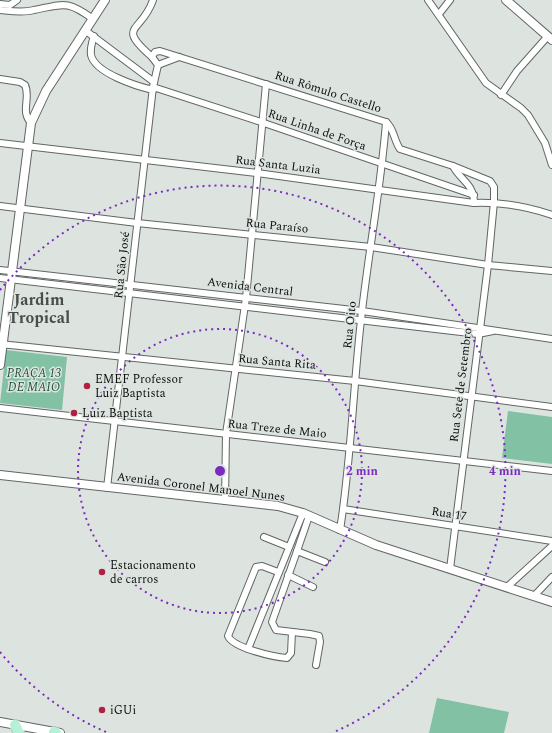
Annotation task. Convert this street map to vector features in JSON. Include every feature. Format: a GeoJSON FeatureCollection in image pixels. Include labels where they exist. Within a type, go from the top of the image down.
{"type":"FeatureCollection","features":[{"type":"Feature","properties":{"kind":"street"},"geometry":{"type":"LineString","coordinates":[[0,4],[10,5],[18,0]]}},
{"type":"Feature","properties":{"kind":"street"},"geometry":{"type":"LineString","coordinates":[[0,365],[1,344],[31,123],[46,91],[105,0]]}},
{"type":"Feature","properties":{"kind":"street"},"geometry":{"type":"LineString","coordinates":[[153,0],[146,15],[136,26],[132,35],[134,40],[152,57],[158,65],[179,57]]}},
{"type":"Feature","properties":{"kind":"street"},"geometry":{"type":"LineString","coordinates":[[428,0],[486,83],[521,108],[528,115],[545,143],[552,165]]}},
{"type":"Feature","properties":{"kind":"street"},"geometry":{"type":"LineString","coordinates":[[439,14],[450,0]]}},
{"type":"Feature","properties":{"kind":"street"},"geometry":{"type":"LineString","coordinates":[[501,94],[518,71],[550,38],[506,0]]}},
{"type":"Feature","properties":{"kind":"street"},"geometry":{"type":"LineString","coordinates":[[0,10],[32,11],[67,3],[80,8],[93,19]]}},
{"type":"Feature","properties":{"kind":"street","name":"Rua Linha de Força"},"geometry":{"type":"LineString","coordinates":[[86,30],[153,86],[474,195]]}},
{"type":"Feature","properties":{"kind":"street"},"geometry":{"type":"LineString","coordinates":[[94,36],[91,56],[96,65],[102,70],[121,79],[153,86]]}},
{"type":"Feature","properties":{"kind":"street","name":"Rua Rômulo Castello"},"geometry":{"type":"LineString","coordinates":[[152,57],[155,52],[160,51],[386,122],[391,127],[397,145],[400,149],[453,166],[490,181],[494,186],[494,202]]}},
{"type":"Feature","properties":{"kind":"street","name":"Rua São José"},"geometry":{"type":"LineString","coordinates":[[108,488],[153,86],[158,65]]}},
{"type":"Feature","properties":{"kind":"street"},"geometry":{"type":"LineString","coordinates":[[0,78],[20,82],[25,85],[25,112],[31,123]]}},
{"type":"Feature","properties":{"kind":"street"},"geometry":{"type":"LineString","coordinates":[[225,501],[226,434],[237,370],[246,298],[266,84]]}},
{"type":"Feature","properties":{"kind":"street","name":"Rua Oito"},"geometry":{"type":"LineString","coordinates":[[340,530],[350,448],[362,311],[378,190],[383,164],[386,122]]}},
{"type":"Feature","properties":{"kind":"street","name":"Rua Santa Luzia"},"geometry":{"type":"LineString","coordinates":[[0,143],[257,173],[474,203],[494,202],[521,205],[552,215]]}},
{"type":"Feature","properties":{"kind":"street"},"geometry":{"type":"LineString","coordinates":[[453,166],[458,175],[472,188],[474,203]]}},
{"type":"Feature","properties":{"kind":"street","name":"Rua Sete de Setembro"},"geometry":{"type":"LineString","coordinates":[[450,569],[488,265],[494,202]]}},
{"type":"Feature","properties":{"kind":"street","name":"Rua Paraíso"},"geometry":{"type":"LineString","coordinates":[[0,206],[137,223],[371,247],[488,265],[552,271]]}},
{"type":"Feature","properties":{"kind":"street","name":"Avenida Central"},"geometry":{"type":"LineString","coordinates":[[0,270],[11,275],[130,294],[361,320],[479,331],[496,330],[552,339]]}},
{"type":"Feature","properties":{"kind":"street","name":"Avenida Central"},"geometry":{"type":"LineString","coordinates":[[0,278],[11,275],[246,298],[362,311],[479,331]]}},
{"type":"Feature","properties":{"kind":"street","name":"Rua Santa Rita"},"geometry":{"type":"LineString","coordinates":[[1,344],[122,358],[355,381],[552,407]]}},
{"type":"Feature","properties":{"kind":"street","name":"Rua Treze de Maio"},"geometry":{"type":"LineString","coordinates":[[0,408],[552,471]]}},
{"type":"Feature","properties":{"kind":"street","name":"Avenida Coronel Manoel Nunes"},"geometry":{"type":"LineString","coordinates":[[0,476],[278,506],[306,515],[376,545],[535,595],[552,602]]}},
{"type":"Feature","properties":{"kind":"street","name":"Rua 17"},"geometry":{"type":"LineString","coordinates":[[343,509],[552,541]]}},
{"type":"Feature","properties":{"kind":"street"},"geometry":{"type":"LineString","coordinates":[[248,648],[278,572],[306,515]]}},
{"type":"Feature","properties":{"kind":"street"},"geometry":{"type":"LineString","coordinates":[[306,515],[297,551],[272,622],[276,630],[310,634],[320,638],[316,665]]}},
{"type":"Feature","properties":{"kind":"street"},"geometry":{"type":"LineString","coordinates":[[264,537],[289,547]]}},
{"type":"Feature","properties":{"kind":"street"},"geometry":{"type":"LineString","coordinates":[[507,587],[552,546]]}},
{"type":"Feature","properties":{"kind":"street"},"geometry":{"type":"LineString","coordinates":[[297,551],[325,562]]}},
{"type":"Feature","properties":{"kind":"street"},"geometry":{"type":"LineString","coordinates":[[278,572],[262,566],[256,567],[234,620],[229,639],[235,644],[287,658],[291,653],[292,632]]}},
{"type":"Feature","properties":{"kind":"street"},"geometry":{"type":"LineString","coordinates":[[288,575],[313,587]]}},
{"type":"Feature","properties":{"kind":"street"},"geometry":{"type":"LineString","coordinates":[[535,595],[552,577]]}},
{"type":"Feature","properties":{"kind":"street"},"geometry":{"type":"LineString","coordinates":[[0,722],[17,729],[57,733]]}},
{"type":"Feature","properties":{"kind":"green space","name":"PRAÇA 13 DE MAIO"},"geometry":{"type":"Polygon","coordinates":[[[6,350],[67,357],[62,410],[0,403],[6,350]]]}},
{"type":"Feature","properties":{"kind":"green space"},"geometry":{"type":"Polygon","coordinates":[[[508,411],[552,417],[552,464],[502,458],[508,411]]]}},
{"type":"Feature","properties":{"kind":"green space"},"geometry":{"type":"Polygon","coordinates":[[[437,698],[509,712],[504,733],[429,733],[437,698]]]}},
{"type":"Feature","properties":{"kind":"place","name":"EMEF Professor Luiz Baptista"},"geometry":{"type":"Point","coordinates":[87,386]}},
{"type":"Feature","properties":{"kind":"place","name":"Luiz Baptista"},"geometry":{"type":"Point","coordinates":[74,413]}},
{"type":"Feature","properties":{"kind":"place","name":"Estacionamento de carros"},"geometry":{"type":"Point","coordinates":[102,572]}},
{"type":"Feature","properties":{"kind":"place","name":"iGUi"},"geometry":{"type":"Point","coordinates":[102,710]}},
{"type":"Feature","properties":{"kind":"district","name":"Jardim Tropical"},"geometry":{"type":"Point","coordinates":[39,309]}}]}
